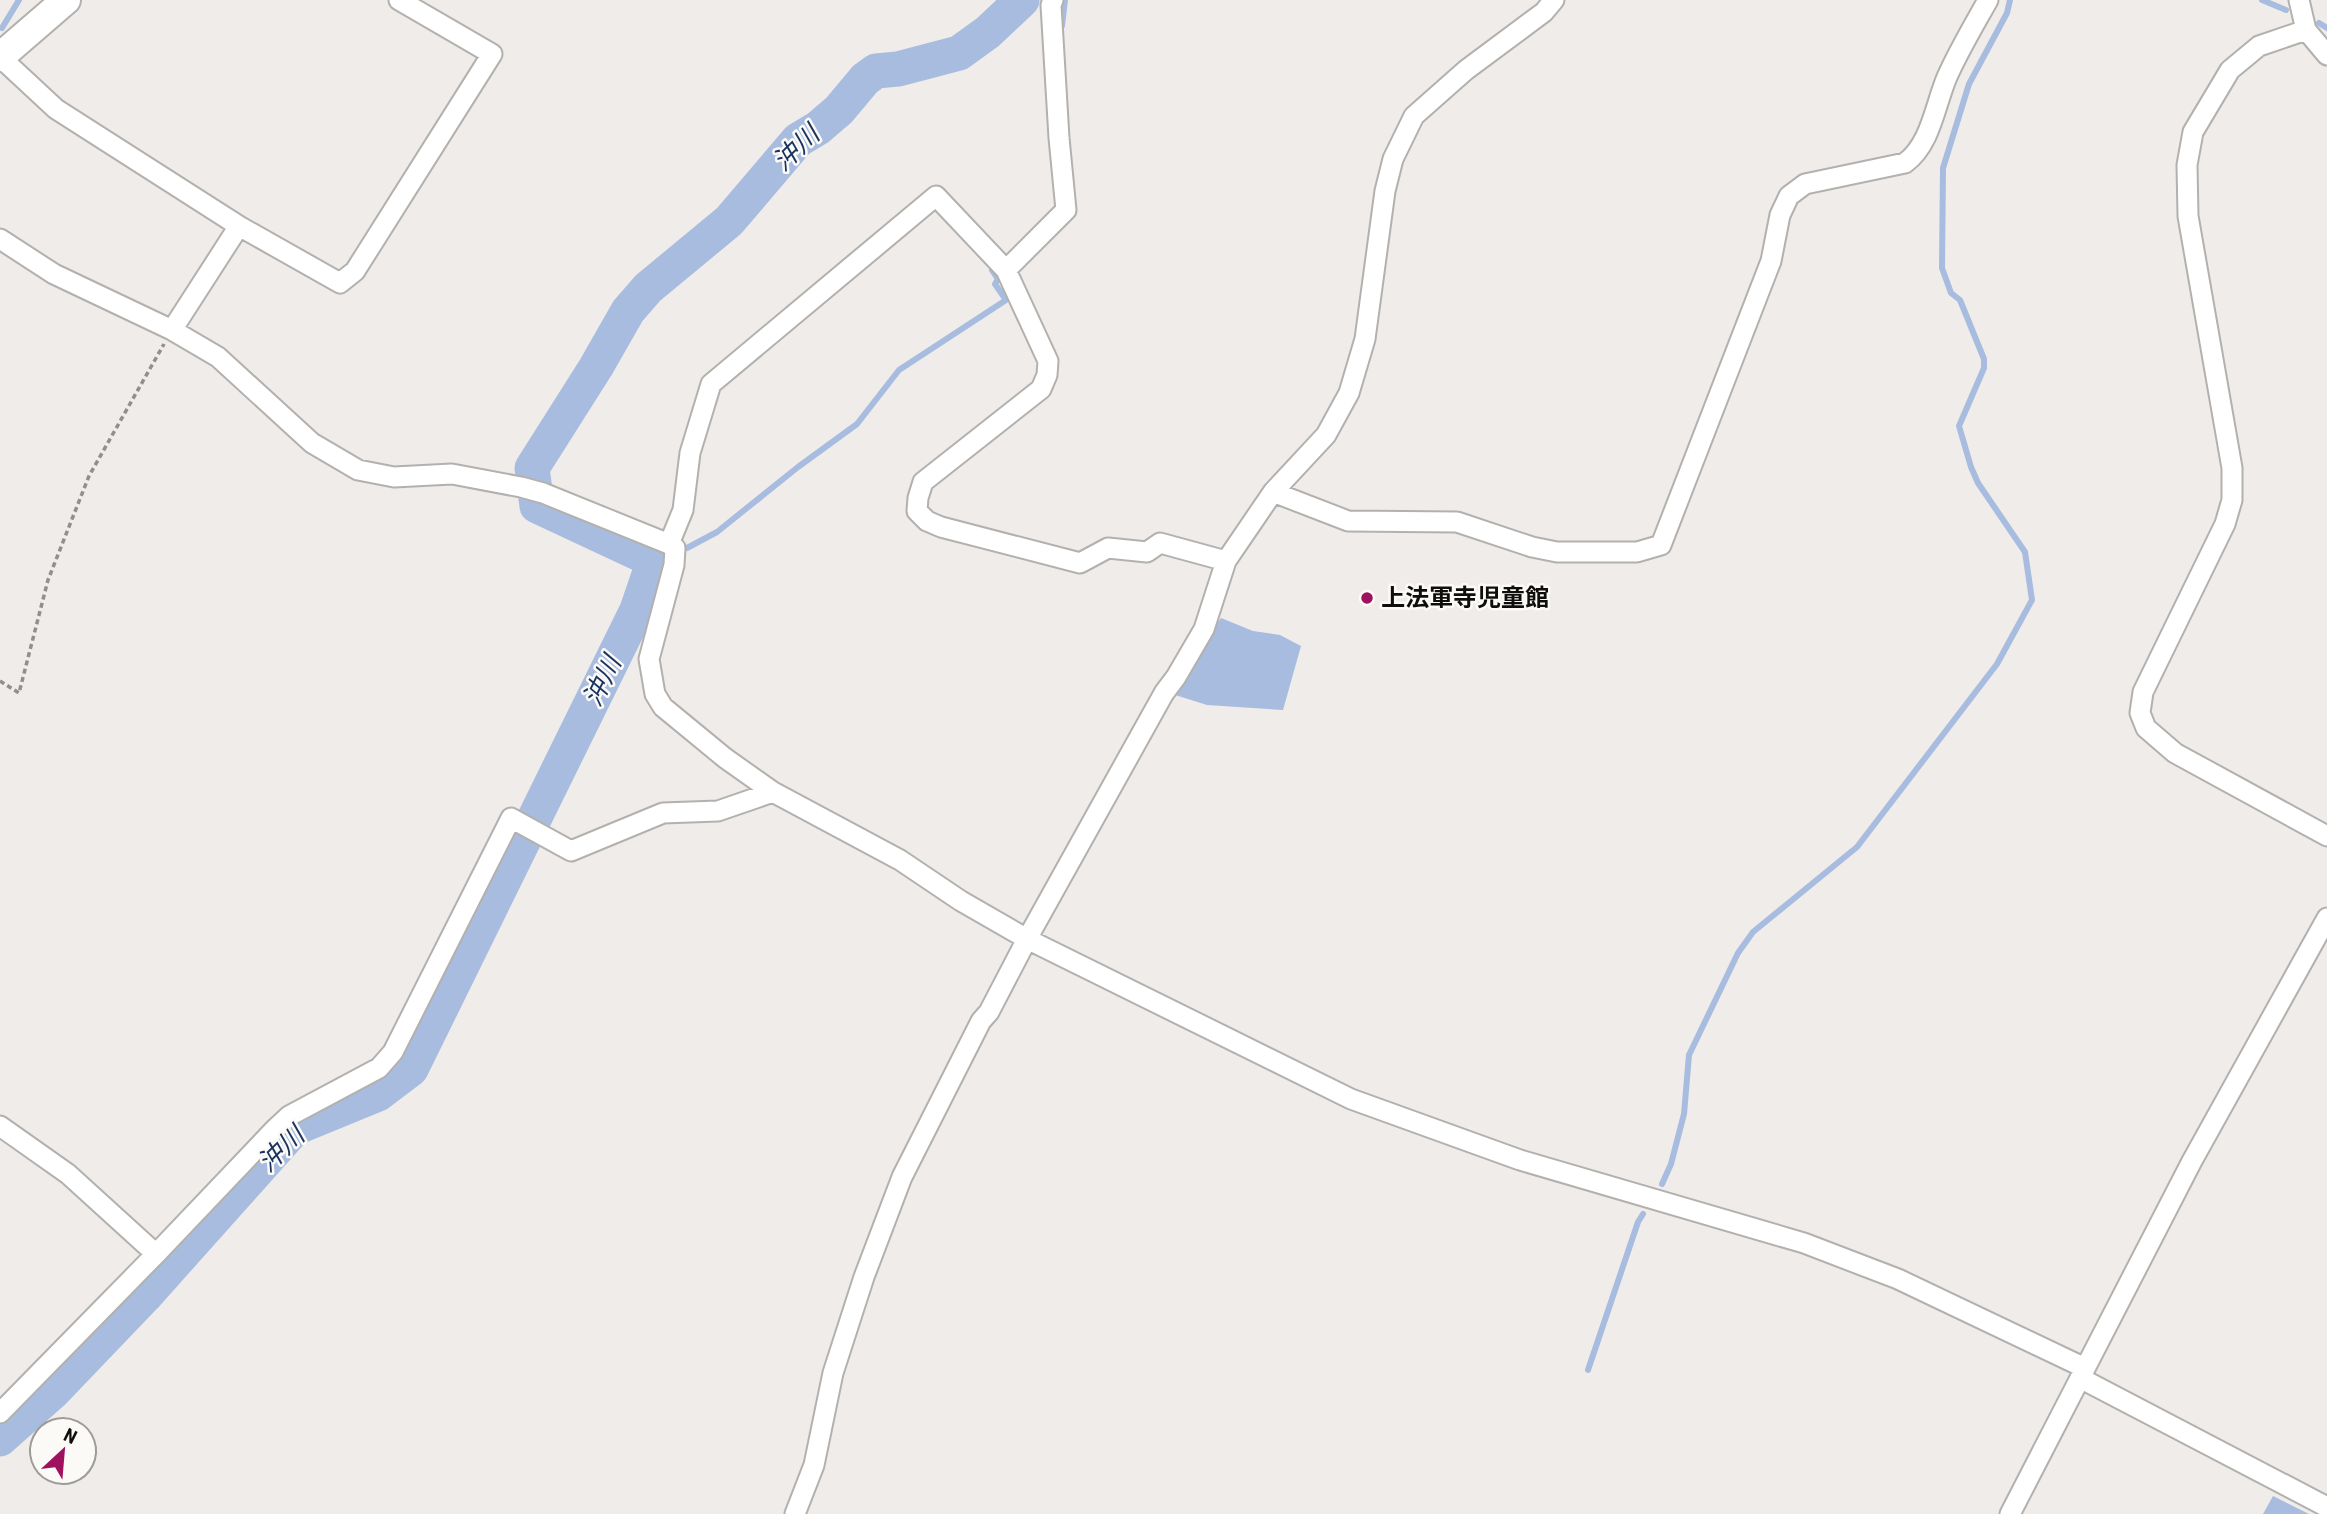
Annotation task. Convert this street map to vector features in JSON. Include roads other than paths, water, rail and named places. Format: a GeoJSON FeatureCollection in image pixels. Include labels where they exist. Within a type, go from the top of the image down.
{"type":"FeatureCollection","features":[{"type":"Feature","properties":{"kind":"highway"},"geometry":{"type":"LineString","coordinates":[[0,57],[65,0]]}},
{"type":"Feature","properties":{"kind":"street"},"geometry":{"type":"LineString","coordinates":[[0,57],[56,109],[239,226],[340,283],[355,271],[492,54],[400,0]]}},
{"type":"Feature","properties":{"kind":"street"},"geometry":{"type":"LineString","coordinates":[[1006,270],[1066,210],[1059,138],[1051,5],[1053,0]]}},
{"type":"Feature","properties":{"kind":"street"},"geometry":{"type":"LineString","coordinates":[[795,1514],[814,1465],[833,1373],[864,1277],[902,1177],[981,1021],[989,1012],[1164,694],[1204,629],[1226,561],[1273,492],[1326,435],[1349,393],[1365,339],[1385,191],[1393,159],[1414,116],[1466,70],[1545,12],[1554,0]]}},
{"type":"Feature","properties":{"kind":"street"},"geometry":{"type":"LineString","coordinates":[[1273,492],[1348,521],[1457,522],[1532,547],[1557,552],[1637,552],[1661,545],[1771,261],[1780,215],[1789,196],[1805,184],[1905,163],[1915,155],[1923,143],[1946,79],[1988,0]]}},
{"type":"Feature","properties":{"kind":"street"},"geometry":{"type":"LineString","coordinates":[[2299,0],[2306,30],[2327,55]]}},
{"type":"Feature","properties":{"kind":"street"},"geometry":{"type":"LineString","coordinates":[[2306,30],[2259,46],[2230,70],[2193,132],[2187,165],[2188,216],[2232,468],[2232,500],[2225,524],[2143,692],[2140,713],[2147,729],[2175,753],[2327,836]]}},
{"type":"Feature","properties":{"kind":"street"},"geometry":{"type":"LineString","coordinates":[[669,544],[683,510],[690,453],[711,384],[936,196],[1006,270],[1048,361],[1047,375],[1041,389],[923,482],[917,511],[927,521],[940,527],[1080,563],[1108,548],[1147,552],[1160,544],[1226,561]]}},
{"type":"Feature","properties":{"kind":"street"},"geometry":{"type":"LineString","coordinates":[[172,330],[239,226]]}},
{"type":"Feature","properties":{"kind":"street"},"geometry":{"type":"LineString","coordinates":[[0,239],[54,274],[172,330],[218,357],[312,443],[358,470],[394,477],[452,474],[521,487],[543,493],[675,548],[674,565],[649,659],[654,694],[663,707],[724,758],[773,792],[900,860],[961,901],[1027,939],[1351,1099],[1520,1160],[1804,1242],[1898,1279],[2082,1373],[2327,1507]]}},
{"type":"Feature","properties":{"kind":"street"},"geometry":{"type":"LineString","coordinates":[[0,1413],[289,1116],[379,1068],[393,1052],[511,818],[570,851],[663,813],[719,811],[773,792]]}},
{"type":"Feature","properties":{"kind":"street"},"geometry":{"type":"LineString","coordinates":[[2010,1514],[2192,1161],[2327,918]]}},
{"type":"Feature","properties":{"kind":"street"},"geometry":{"type":"LineString","coordinates":[[0,1126],[68,1174],[156,1254]]}},
{"type":"Feature","properties":{"kind":"water"},"geometry":{"type":"Polygon","coordinates":[[[1221,618],[1253,631],[1280,635],[1301,646],[1283,710],[1207,705],[1172,694],[1203,641],[1221,618]]]}},
{"type":"Feature","properties":{"kind":"water"},"geometry":{"type":"Polygon","coordinates":[[[2273,1496],[2309,1514],[2263,1514],[2273,1496]]]}},
{"type":"Feature","properties":{"kind":"waterway"},"geometry":{"type":"LineString","coordinates":[[2,28],[19,0]]}},
{"type":"Feature","properties":{"kind":"waterway","name":"沖川"},"geometry":{"type":"LineString","coordinates":[[0,1439],[53,1392],[145,1296],[295,1128],[378,1094],[411,1069],[637,610],[652,566],[644,556],[537,506],[532,468],[628,311],[648,288],[729,221],[798,140],[818,128],[839,110],[865,79],[876,71],[898,69],[959,53],[988,32],[1022,0]]}},
{"type":"Feature","properties":{"kind":"waterway"},"geometry":{"type":"LineString","coordinates":[[1062,26],[1065,0]]}},
{"type":"Feature","properties":{"kind":"waterway"},"geometry":{"type":"LineString","coordinates":[[1662,1184],[1671,1164],[1684,1114],[1689,1055],[1738,953],[1753,932],[1857,847],[1997,664],[2032,600],[2025,552],[1978,483],[1959,426],[1984,368],[1984,359],[1960,300],[1951,293],[1942,268],[1943,168],[1969,84],[2007,13],[2010,0]]}},
{"type":"Feature","properties":{"kind":"waterway"},"geometry":{"type":"LineString","coordinates":[[2262,0],[2286,10]]}},
{"type":"Feature","properties":{"kind":"waterway"},"geometry":{"type":"LineString","coordinates":[[2319,23],[2327,28]]}},
{"type":"Feature","properties":{"kind":"waterway"},"geometry":{"type":"LineString","coordinates":[[687,548],[717,532],[857,424],[899,370],[1006,300],[995,284],[998,279],[992,270]]}},
{"type":"Feature","properties":{"kind":"waterway"},"geometry":{"type":"LineString","coordinates":[[652,566],[662,561]]}},
{"type":"Feature","properties":{"kind":"waterway"},"geometry":{"type":"LineString","coordinates":[[1588,1370],[1643,1214]]}},
{"type":"Feature","properties":{"kind":"place","name":"上法軍寺児童館"},"geometry":{"type":"Point","coordinates":[1367,598]}}]}
